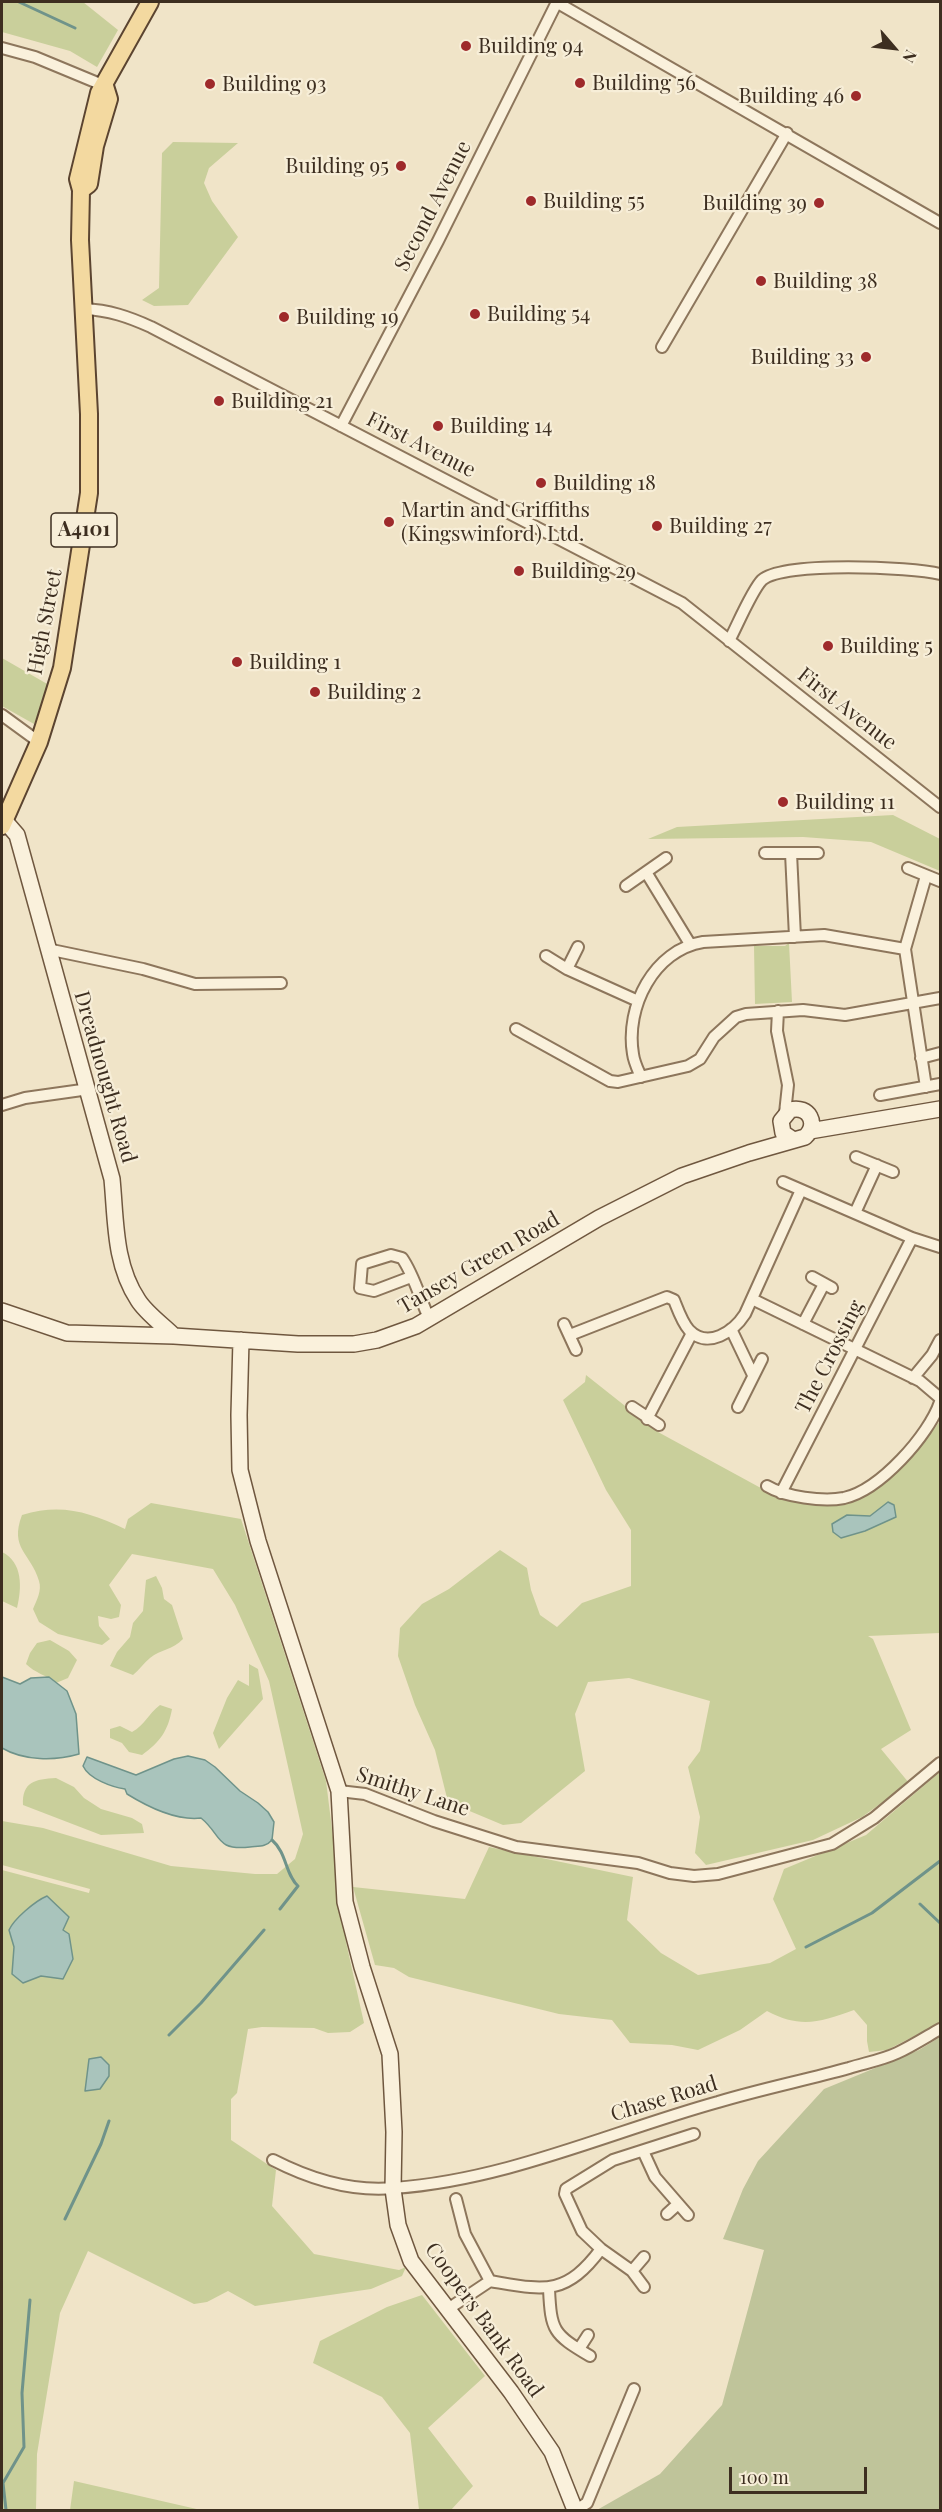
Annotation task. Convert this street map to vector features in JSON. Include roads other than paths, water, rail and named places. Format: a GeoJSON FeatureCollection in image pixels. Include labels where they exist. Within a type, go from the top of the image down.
{"type":"FeatureCollection","features":[{"type":"Feature","properties":{"kind":"main road","name":"A4101"},"geometry":{"type":"LineString","coordinates":[[84,309],[80,240],[81,190],[78,180],[82,157],[95,101],[150,2]]}},
{"type":"Feature","properties":{"kind":"main road","name":"High Street"},"geometry":{"type":"LineString","coordinates":[[3,823],[46,722],[62,668],[75,594],[89,493],[89,414],[84,309]]}},
{"type":"Feature","properties":{"kind":"street","name":"Second Avenue"},"geometry":{"type":"LineString","coordinates":[[341,426],[438,241],[557,2],[940,223]]}},
{"type":"Feature","properties":{"kind":"street"},"geometry":{"type":"LineString","coordinates":[[2,48],[35,57],[105,86]]}},
{"type":"Feature","properties":{"kind":"street"},"geometry":{"type":"LineString","coordinates":[[662,347],[787,133]]}},
{"type":"Feature","properties":{"kind":"street","name":"First Avenue"},"geometry":{"type":"LineString","coordinates":[[84,309],[104,310],[151,327],[682,603],[940,807]]}},
{"type":"Feature","properties":{"kind":"street"},"geometry":{"type":"LineString","coordinates":[[729,641],[760,582],[771,574],[786,570],[855,568],[907,569],[940,574]]}},
{"type":"Feature","properties":{"kind":"street"},"geometry":{"type":"LineString","coordinates":[[2,715],[39,742]]}},
{"type":"Feature","properties":{"kind":"street","name":"Dreadnought Road"},"geometry":{"type":"LineString","coordinates":[[3,823],[16,835],[89,1089],[112,1179],[123,1270],[138,1301],[174,1336]]}},
{"type":"Feature","properties":{"kind":"street"},"geometry":{"type":"LineString","coordinates":[[791,853],[795,937]]}},
{"type":"Feature","properties":{"kind":"street"},"geometry":{"type":"LineString","coordinates":[[765,854],[818,853]]}},
{"type":"Feature","properties":{"kind":"street"},"geometry":{"type":"LineString","coordinates":[[626,886],[666,858]]}},
{"type":"Feature","properties":{"kind":"street"},"geometry":{"type":"LineString","coordinates":[[908,868],[940,881]]}},
{"type":"Feature","properties":{"kind":"street"},"geometry":{"type":"LineString","coordinates":[[646,872],[690,944]]}},
{"type":"Feature","properties":{"kind":"street"},"geometry":{"type":"LineString","coordinates":[[926,876],[905,949],[926,1087]]}},
{"type":"Feature","properties":{"kind":"street"},"geometry":{"type":"LineString","coordinates":[[641,1077],[633,1055],[632,1038],[638,1001],[648,981],[675,951],[690,944],[824,935],[905,949]]}},
{"type":"Feature","properties":{"kind":"street"},"geometry":{"type":"LineString","coordinates":[[567,969],[578,947]]}},
{"type":"Feature","properties":{"kind":"street"},"geometry":{"type":"LineString","coordinates":[[47,949],[142,969],[195,984],[281,983]]}},
{"type":"Feature","properties":{"kind":"street"},"geometry":{"type":"LineString","coordinates":[[546,956],[567,969],[638,1001]]}},
{"type":"Feature","properties":{"kind":"street"},"geometry":{"type":"LineString","coordinates":[[516,1029],[610,1081],[618,1082],[688,1066],[700,1059],[714,1037],[736,1017],[803,1010],[845,1015],[940,998]]}},
{"type":"Feature","properties":{"kind":"street"},"geometry":{"type":"LineString","coordinates":[[778,1011],[777,1031],[788,1085],[807,1119]]}},
{"type":"Feature","properties":{"kind":"street"},"geometry":{"type":"LineString","coordinates":[[921,1058],[940,1053]]}},
{"type":"Feature","properties":{"kind":"street"},"geometry":{"type":"LineString","coordinates":[[880,1095],[940,1084]]}},
{"type":"Feature","properties":{"kind":"street"},"geometry":{"type":"LineString","coordinates":[[788,1085],[783,1132],[792,1139]]}},
{"type":"Feature","properties":{"kind":"street"},"geometry":{"type":"LineString","coordinates":[[2,1105],[25,1098],[89,1089]]}},
{"type":"Feature","properties":{"kind":"street","name":"Tansey Green Road"},"geometry":{"type":"LineString","coordinates":[[749,1153],[796,1109],[807,1119],[837,1125],[940,1109]]}},
{"type":"Feature","properties":{"kind":"street","name":"Tansey Green Road"},"geometry":{"type":"LineString","coordinates":[[2,1311],[67,1333],[174,1336],[298,1344],[354,1344],[377,1340],[416,1326],[599,1218],[682,1176],[792,1139],[801,1139],[807,1119]]}},
{"type":"Feature","properties":{"kind":"street"},"geometry":{"type":"LineString","coordinates":[[856,1156],[893,1172]]}},
{"type":"Feature","properties":{"kind":"street"},"geometry":{"type":"LineString","coordinates":[[855,1213],[877,1165]]}},
{"type":"Feature","properties":{"kind":"street"},"geometry":{"type":"LineString","coordinates":[[783,1182],[912,1238],[940,1247]]}},
{"type":"Feature","properties":{"kind":"street"},"geometry":{"type":"LineString","coordinates":[[570,1335],[667,1297],[674,1300],[683,1320],[692,1332],[709,1339],[731,1329],[745,1314],[801,1190]]}},
{"type":"Feature","properties":{"kind":"street","name":"The Crossing"},"geometry":{"type":"LineString","coordinates":[[781,1493],[912,1238]]}},
{"type":"Feature","properties":{"kind":"street"},"geometry":{"type":"LineString","coordinates":[[411,1277],[374,1292],[360,1288],[362,1264],[391,1255],[402,1258],[409,1267],[429,1318]]}},
{"type":"Feature","properties":{"kind":"street"},"geometry":{"type":"LineString","coordinates":[[803,1324],[828,1286],[812,1277]]}},
{"type":"Feature","properties":{"kind":"street"},"geometry":{"type":"LineString","coordinates":[[752,1299],[913,1378],[937,1393],[940,1400],[930,1427],[886,1474],[863,1489],[843,1498],[795,1497],[767,1486]]}},
{"type":"Feature","properties":{"kind":"street"},"geometry":{"type":"LineString","coordinates":[[564,1324],[576,1350]]}},
{"type":"Feature","properties":{"kind":"street"},"geometry":{"type":"LineString","coordinates":[[731,1329],[753,1375]]}},
{"type":"Feature","properties":{"kind":"street"},"geometry":{"type":"LineString","coordinates":[[647,1419],[692,1332]]}},
{"type":"Feature","properties":{"kind":"street","name":"Smithy Lane"},"geometry":{"type":"LineString","coordinates":[[241,1340],[240,1470],[258,1541],[339,1791],[365,1794],[434,1821],[516,1847],[569,1856],[638,1863],[670,1874],[694,1876],[718,1874],[832,1844],[874,1818],[940,1763]]}},
{"type":"Feature","properties":{"kind":"street"},"geometry":{"type":"LineString","coordinates":[[913,1378],[932,1355],[940,1340]]}},
{"type":"Feature","properties":{"kind":"street"},"geometry":{"type":"LineString","coordinates":[[738,1407],[762,1359]]}},
{"type":"Feature","properties":{"kind":"street"},"geometry":{"type":"LineString","coordinates":[[632,1407],[659,1425]]}},
{"type":"Feature","properties":{"kind":"street","name":"Coopers Bank Road"},"geometry":{"type":"LineString","coordinates":[[339,1791],[345,1902],[362,1967],[390,2054],[394,2132],[393,2189],[398,2225],[411,2261],[511,2392],[552,2452],[576,2511]]}},
{"type":"Feature","properties":{"kind":"street","name":"Chase Road"},"geometry":{"type":"LineString","coordinates":[[273,2160],[300,2174],[360,2188],[393,2189],[453,2181],[531,2163],[708,2104],[788,2085],[896,2054],[940,2029]]}},
{"type":"Feature","properties":{"kind":"street"},"geometry":{"type":"LineString","coordinates":[[644,2287],[632,2271],[601,2249],[582,2231],[565,2194],[566,2189],[613,2160],[694,2134]]}},
{"type":"Feature","properties":{"kind":"street"},"geometry":{"type":"LineString","coordinates":[[643,2151],[655,2177],[688,2215]]}},
{"type":"Feature","properties":{"kind":"street"},"geometry":{"type":"LineString","coordinates":[[456,2199],[465,2234],[490,2281]]}},
{"type":"Feature","properties":{"kind":"street"},"geometry":{"type":"LineString","coordinates":[[667,2214],[678,2204]]}},
{"type":"Feature","properties":{"kind":"street"},"geometry":{"type":"LineString","coordinates":[[448,2310],[490,2281],[549,2289],[573,2280],[589,2265],[601,2249]]}},
{"type":"Feature","properties":{"kind":"street"},"geometry":{"type":"LineString","coordinates":[[632,2271],[644,2257]]}},
{"type":"Feature","properties":{"kind":"street"},"geometry":{"type":"LineString","coordinates":[[549,2289],[550,2321],[556,2334],[590,2356]]}},
{"type":"Feature","properties":{"kind":"street"},"geometry":{"type":"LineString","coordinates":[[579,2349],[588,2335]]}},
{"type":"Feature","properties":{"kind":"street"},"geometry":{"type":"LineString","coordinates":[[576,2511],[587,2503],[634,2390]]}},
{"type":"Feature","properties":{"kind":"water"},"geometry":{"type":"Polygon","coordinates":[[[888,1502],[894,1505],[896,1517],[865,1531],[841,1538],[833,1532],[832,1524],[847,1515],[870,1516],[888,1502]]]}},
{"type":"Feature","properties":{"kind":"water"},"geometry":{"type":"Polygon","coordinates":[[[2,1677],[20,1684],[31,1678],[49,1677],[67,1691],[76,1714],[79,1754],[60,1758],[40,1758],[20,1755],[2,1748],[2,1677]]]}},
{"type":"Feature","properties":{"kind":"water"},"geometry":{"type":"Polygon","coordinates":[[[188,1756],[205,1760],[215,1767],[240,1791],[268,1812],[274,1822],[270,1842],[259,1846],[231,1847],[220,1840],[201,1818],[181,1817],[153,1808],[127,1794],[125,1789],[90,1775],[83,1766],[87,1757],[136,1775],[174,1759],[188,1756]]]}},
{"type":"Feature","properties":{"kind":"water"},"geometry":{"type":"Polygon","coordinates":[[[47,1896],[69,1917],[63,1930],[69,1934],[73,1959],[63,1979],[41,1976],[23,1983],[12,1974],[14,1947],[9,1930],[25,1911],[47,1896]]]}},
{"type":"Feature","properties":{"kind":"water"},"geometry":{"type":"Polygon","coordinates":[[[101,2057],[109,2065],[109,2076],[100,2089],[85,2091],[89,2059],[101,2057]]]}},
{"type":"Feature","properties":{"kind":"waterway"},"geometry":{"type":"LineString","coordinates":[[19,2],[75,28]]}},
{"type":"Feature","properties":{"kind":"waterway"},"geometry":{"type":"LineString","coordinates":[[272,1840],[281,1851],[291,1876],[298,1886],[280,1909]]}},
{"type":"Feature","properties":{"kind":"waterway"},"geometry":{"type":"LineString","coordinates":[[806,1947],[872,1913],[940,1861]]}},
{"type":"Feature","properties":{"kind":"waterway"},"geometry":{"type":"LineString","coordinates":[[920,1904],[940,1923]]}},
{"type":"Feature","properties":{"kind":"waterway"},"geometry":{"type":"LineString","coordinates":[[169,2035],[201,2003],[264,1930]]}},
{"type":"Feature","properties":{"kind":"waterway"},"geometry":{"type":"LineString","coordinates":[[65,2219],[101,2144],[109,2121]]}},
{"type":"Feature","properties":{"kind":"waterway"},"geometry":{"type":"LineString","coordinates":[[6,2510],[3,2483],[24,2447],[22,2393],[30,2300]]}},
{"type":"Feature","properties":{"kind":"place","name":"Building 94"},"geometry":{"type":"Point","coordinates":[466,46]}},
{"type":"Feature","properties":{"kind":"place","name":"Building 56"},"geometry":{"type":"Point","coordinates":[580,83]}},
{"type":"Feature","properties":{"kind":"place","name":"Building 93"},"geometry":{"type":"Point","coordinates":[210,84]}},
{"type":"Feature","properties":{"kind":"place","name":"Building 46"},"geometry":{"type":"Point","coordinates":[856,96]}},
{"type":"Feature","properties":{"kind":"place","name":"Building 95"},"geometry":{"type":"Point","coordinates":[401,166]}},
{"type":"Feature","properties":{"kind":"place","name":"Building 55"},"geometry":{"type":"Point","coordinates":[531,201]}},
{"type":"Feature","properties":{"kind":"place","name":"Building 39"},"geometry":{"type":"Point","coordinates":[819,203]}},
{"type":"Feature","properties":{"kind":"place","name":"Building 38"},"geometry":{"type":"Point","coordinates":[761,281]}},
{"type":"Feature","properties":{"kind":"place","name":"Building 54"},"geometry":{"type":"Point","coordinates":[475,314]}},
{"type":"Feature","properties":{"kind":"place","name":"Building 19"},"geometry":{"type":"Point","coordinates":[284,317]}},
{"type":"Feature","properties":{"kind":"place","name":"Building 33"},"geometry":{"type":"Point","coordinates":[866,357]}},
{"type":"Feature","properties":{"kind":"place","name":"Building 21"},"geometry":{"type":"Point","coordinates":[219,401]}},
{"type":"Feature","properties":{"kind":"place","name":"Building 14"},"geometry":{"type":"Point","coordinates":[438,426]}},
{"type":"Feature","properties":{"kind":"place","name":"Building 18"},"geometry":{"type":"Point","coordinates":[541,483]}},
{"type":"Feature","properties":{"kind":"place","name":"Martin and Griffiths (Kingswinford) Ltd."},"geometry":{"type":"Point","coordinates":[389,522]}},
{"type":"Feature","properties":{"kind":"place","name":"Building 27"},"geometry":{"type":"Point","coordinates":[657,526]}},
{"type":"Feature","properties":{"kind":"place","name":"Building 29"},"geometry":{"type":"Point","coordinates":[519,571]}},
{"type":"Feature","properties":{"kind":"place","name":"Building 5"},"geometry":{"type":"Point","coordinates":[828,646]}},
{"type":"Feature","properties":{"kind":"place","name":"Building 1"},"geometry":{"type":"Point","coordinates":[237,662]}},
{"type":"Feature","properties":{"kind":"place","name":"Building 2"},"geometry":{"type":"Point","coordinates":[315,692]}},
{"type":"Feature","properties":{"kind":"place","name":"Building 11"},"geometry":{"type":"Point","coordinates":[783,802]}}]}
